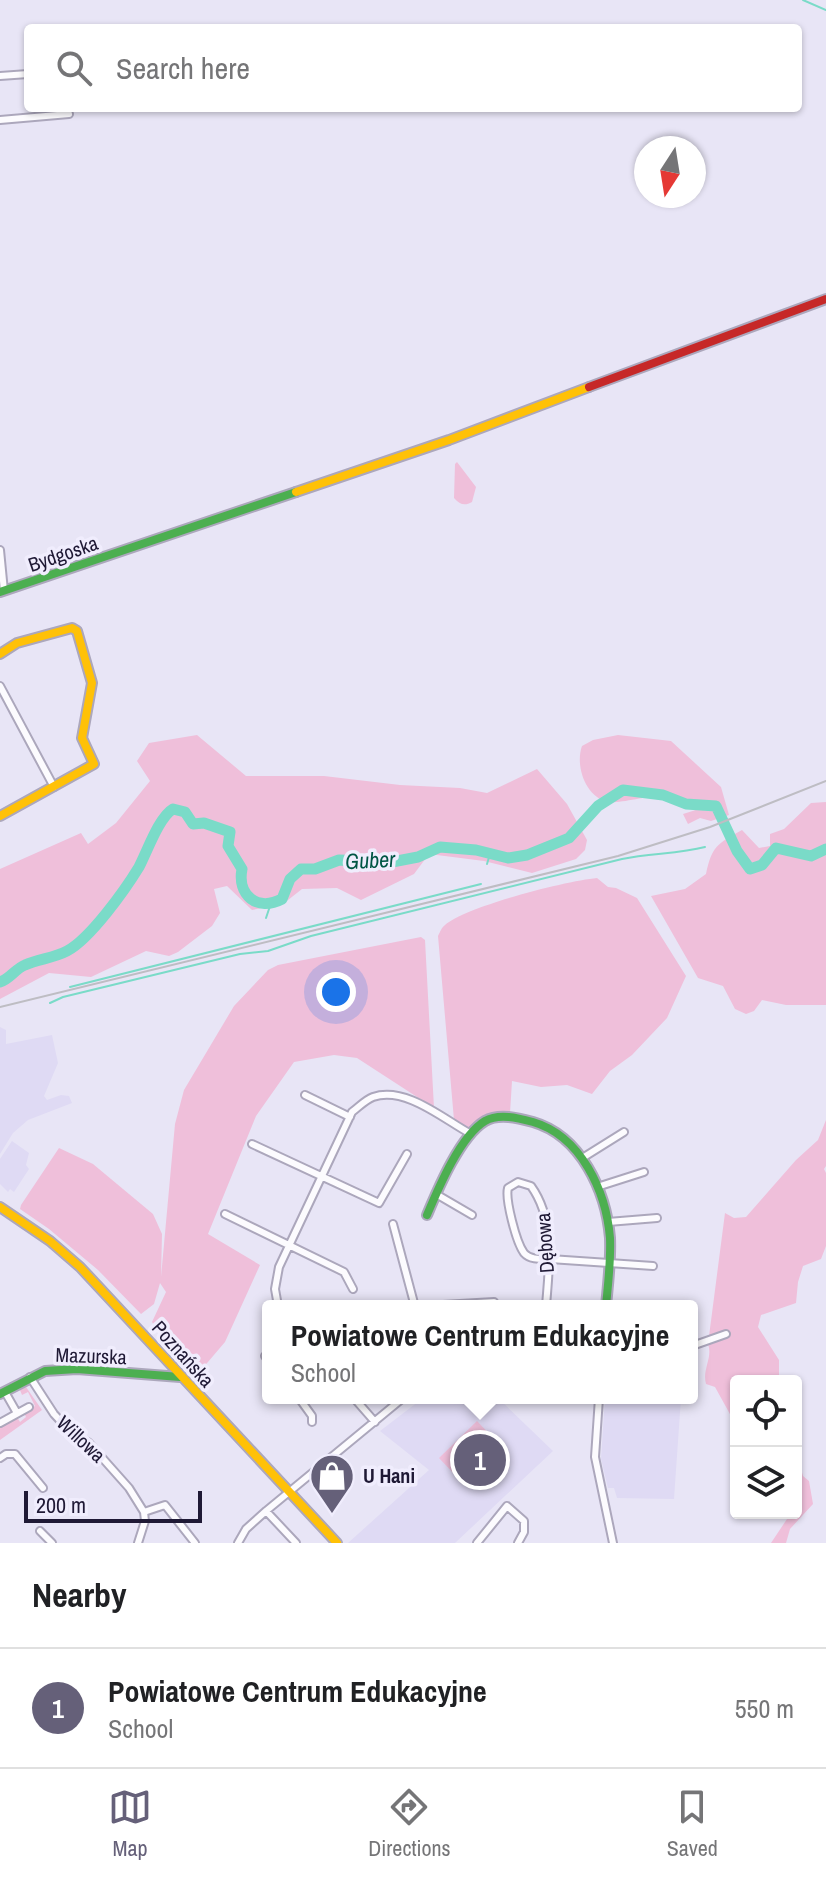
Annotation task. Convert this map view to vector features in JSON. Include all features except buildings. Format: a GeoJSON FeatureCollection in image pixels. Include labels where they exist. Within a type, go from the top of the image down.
{"type":"FeatureCollection","features":[{"type":"Feature","properties":{"kind":"street"},"geometry":{"type":"LineString","coordinates":[[0,76],[24,74]]}},
{"type":"Feature","properties":{"kind":"street"},"geometry":{"type":"LineString","coordinates":[[0,120],[69,114]]}},
{"type":"Feature","properties":{"kind":"street","name":"Bydgoska"},"geometry":{"type":"LineString","coordinates":[[0,550],[2,592],[449,440],[826,299]]}},
{"type":"Feature","properties":{"kind":"street"},"geometry":{"type":"LineString","coordinates":[[0,654],[17,643],[72,628],[77,631],[92,683],[82,738],[94,764],[0,816]]}},
{"type":"Feature","properties":{"kind":"street"},"geometry":{"type":"LineString","coordinates":[[0,686],[54,787]]}},
{"type":"Feature","properties":{"kind":"street"},"geometry":{"type":"LineString","coordinates":[[277,1300],[275,1289],[279,1267],[352,1112],[370,1098],[390,1094],[410,1100],[471,1134]]}},
{"type":"Feature","properties":{"kind":"street"},"geometry":{"type":"LineString","coordinates":[[305,1095],[350,1117]]}},
{"type":"Feature","properties":{"kind":"street"},"geometry":{"type":"LineString","coordinates":[[427,1215],[471,1134],[485,1121],[509,1116],[537,1122],[563,1135],[584,1157],[597,1187],[608,1222],[606,1300]]}},
{"type":"Feature","properties":{"kind":"street"},"geometry":{"type":"LineString","coordinates":[[584,1157],[624,1132]]}},
{"type":"Feature","properties":{"kind":"street"},"geometry":{"type":"LineString","coordinates":[[252,1144],[379,1203],[407,1154]]}},
{"type":"Feature","properties":{"kind":"street"},"geometry":{"type":"LineString","coordinates":[[597,1187],[644,1172]]}},
{"type":"Feature","properties":{"kind":"street","name":"Dębowa"},"geometry":{"type":"LineString","coordinates":[[547,1300],[550,1259],[546,1218],[531,1186],[518,1182],[508,1188],[507,1198],[521,1245],[528,1256],[550,1259]]}},
{"type":"Feature","properties":{"kind":"street"},"geometry":{"type":"LineString","coordinates":[[436,1194],[472,1215]]}},
{"type":"Feature","properties":{"kind":"street","name":"Poznańska"},"geometry":{"type":"LineString","coordinates":[[0,1207],[50,1241],[80,1267],[291,1493],[330,1541]]}},
{"type":"Feature","properties":{"kind":"street"},"geometry":{"type":"LineString","coordinates":[[225,1214],[344,1272],[353,1289]]}},
{"type":"Feature","properties":{"kind":"street"},"geometry":{"type":"LineString","coordinates":[[608,1222],[657,1218]]}},
{"type":"Feature","properties":{"kind":"street"},"geometry":{"type":"LineString","coordinates":[[393,1224],[413,1300]]}},
{"type":"Feature","properties":{"kind":"street"},"geometry":{"type":"LineString","coordinates":[[550,1259],[653,1266]]}},
{"type":"Feature","properties":{"kind":"street"},"geometry":{"type":"LineString","coordinates":[[698,1344],[726,1334]]}},
{"type":"Feature","properties":{"kind":"street","name":"Mazurska"},"geometry":{"type":"LineString","coordinates":[[17,1413],[2,1393],[45,1371],[77,1369],[180,1377]]}},
{"type":"Feature","properties":{"kind":"street","name":"Willowa"},"geometry":{"type":"LineString","coordinates":[[30,1377],[54,1414],[67,1428],[89,1443],[129,1488],[144,1512]]}},
{"type":"Feature","properties":{"kind":"street"},"geometry":{"type":"LineString","coordinates":[[303,1404],[312,1416],[312,1422]]}},
{"type":"Feature","properties":{"kind":"street"},"geometry":{"type":"LineString","coordinates":[[359,1404],[375,1422]]}},
{"type":"Feature","properties":{"kind":"street"},"geometry":{"type":"LineString","coordinates":[[238,1543],[246,1529],[266,1511],[396,1404]]}},
{"type":"Feature","properties":{"kind":"street"},"geometry":{"type":"LineString","coordinates":[[599,1404],[595,1457],[613,1543]]}},
{"type":"Feature","properties":{"kind":"street"},"geometry":{"type":"LineString","coordinates":[[0,1423],[29,1407]]}},
{"type":"Feature","properties":{"kind":"street"},"geometry":{"type":"LineString","coordinates":[[0,1458],[15,1454],[43,1488]]}},
{"type":"Feature","properties":{"kind":"street"},"geometry":{"type":"LineString","coordinates":[[138,1543],[145,1521],[144,1512],[165,1505],[195,1543]]}},
{"type":"Feature","properties":{"kind":"street"},"geometry":{"type":"LineString","coordinates":[[477,1543],[507,1506],[524,1521],[524,1532],[518,1543]]}},
{"type":"Feature","properties":{"kind":"street"},"geometry":{"type":"LineString","coordinates":[[266,1511],[296,1543]]}},
{"type":"Feature","properties":{"kind":"street"},"geometry":{"type":"LineString","coordinates":[[40,1531],[52,1543]]}},
{"type":"Feature","properties":{"kind":"shaded area"},"geometry":{"type":"Polygon","coordinates":[[[457,462],[476,487],[472,502],[467,504],[454,498],[457,462]]]}},
{"type":"Feature","properties":{"kind":"shaded area"},"geometry":{"type":"Polygon","coordinates":[[[197,735],[246,776],[324,776],[487,793],[537,769],[567,804],[587,840],[585,850],[576,859],[532,873],[484,861],[429,854],[414,874],[361,900],[337,888],[302,889],[283,904],[252,910],[227,886],[214,889],[220,913],[212,926],[178,952],[169,956],[146,951],[91,977],[49,973],[0,999],[0,869],[81,833],[88,844],[116,823],[150,781],[137,761],[149,743],[197,735]]]}},
{"type":"Feature","properties":{"kind":"shaded area"},"geometry":{"type":"Polygon","coordinates":[[[618,735],[671,741],[721,787],[729,815],[711,821],[700,818],[688,824],[683,814],[699,809],[673,798],[658,796],[608,802],[593,794],[581,771],[582,746],[593,740],[618,735]]]}},
{"type":"Feature","properties":{"kind":"shaded area"},"geometry":{"type":"Polygon","coordinates":[[[826,802],[826,1005],[786,1005],[762,1000],[754,1011],[746,1014],[735,1009],[723,986],[698,978],[651,896],[685,889],[706,874],[717,847],[742,830],[759,848],[770,846],[770,834],[784,829],[811,803],[826,802]]]}},
{"type":"Feature","properties":{"kind":"shaded area"},"geometry":{"type":"Polygon","coordinates":[[[597,878],[608,887],[637,898],[686,976],[667,1018],[632,1055],[610,1071],[592,1094],[567,1085],[541,1087],[512,1081],[510,1113],[484,1119],[470,1131],[454,1120],[440,931],[474,910],[541,889],[597,878]]]}},
{"type":"Feature","properties":{"kind":"shaded area"},"geometry":{"type":"Polygon","coordinates":[[[421,937],[425,940],[434,1108],[357,1058],[334,1055],[294,1062],[256,1116],[208,1234],[260,1265],[225,1342],[196,1376],[177,1360],[152,1322],[166,1292],[160,1283],[154,1304],[141,1314],[98,1270],[20,1209],[21,1205],[59,1148],[93,1164],[153,1214],[162,1234],[161,1277],[175,1124],[184,1090],[234,1006],[268,970],[278,965],[421,937]]]}},
{"type":"Feature","properties":{"kind":"shaded area"},"geometry":{"type":"Polygon","coordinates":[[[0,1027],[6,1030],[6,1044],[52,1035],[58,1063],[44,1096],[47,1100],[61,1095],[69,1096],[72,1103],[28,1120],[13,1133],[0,1154],[0,1027]]]}},
{"type":"Feature","properties":{"kind":"shaded area"},"geometry":{"type":"Polygon","coordinates":[[[826,1120],[826,1246],[821,1259],[803,1266],[796,1303],[761,1315],[758,1327],[779,1360],[779,1375],[730,1375],[730,1414],[715,1387],[706,1384],[705,1379],[725,1213],[734,1218],[746,1217],[796,1160],[818,1140],[826,1120]]]}},
{"type":"Feature","properties":{"kind":"shaded area"},"geometry":{"type":"Polygon","coordinates":[[[12,1141],[29,1153],[26,1165],[29,1169],[14,1192],[10,1189],[8,1192],[0,1184],[0,1159],[12,1141]]]}},
{"type":"Feature","properties":{"kind":"shaded area"},"geometry":{"type":"Polygon","coordinates":[[[26,1387],[42,1410],[0,1440],[0,1426],[17,1417],[20,1422],[26,1417],[24,1413],[35,1406],[28,1392],[22,1395],[20,1390],[26,1387]]]}},
{"type":"Feature","properties":{"kind":"shaded area"},"geometry":{"type":"Polygon","coordinates":[[[415,1404],[504,1404],[553,1451],[455,1543],[348,1543],[429,1470],[380,1431],[415,1404]]]}},
{"type":"Feature","properties":{"kind":"shaded area"},"geometry":{"type":"Polygon","coordinates":[[[605,1404],[681,1404],[674,1499],[617,1498],[614,1488],[608,1488],[601,1459],[605,1404]]]}},
{"type":"Feature","properties":{"kind":"shaded area"},"geometry":{"type":"Polygon","coordinates":[[[477,1421],[495,1440],[457,1477],[439,1458],[477,1421]]]}},
{"type":"Feature","properties":{"kind":"shaded area"},"geometry":{"type":"Polygon","coordinates":[[[497,1440],[508,1452],[489,1471],[477,1459],[497,1440]]]}},
{"type":"Feature","properties":{"kind":"shaded area"},"geometry":{"type":"Polygon","coordinates":[[[802,1472],[809,1481],[813,1504],[802,1516],[802,1472]]]}},
{"type":"Feature","properties":{"kind":"shaded area"},"geometry":{"type":"Polygon","coordinates":[[[787,1519],[799,1519],[790,1529],[786,1543],[771,1543],[787,1519]]]}},
{"type":"Feature","properties":{"kind":"waterway"},"geometry":{"type":"LineString","coordinates":[[803,0],[826,10]]}},
{"type":"Feature","properties":{"kind":"waterway","name":"Guber"},"geometry":{"type":"LineString","coordinates":[[0,982],[25,965],[67,951],[86,936],[125,888],[158,827],[173,809],[185,812],[193,824],[204,823],[230,832],[228,846],[242,869],[241,878],[246,893],[251,899],[264,903],[282,899],[290,879],[301,869],[315,869],[339,860],[392,862],[418,857],[440,847],[476,850],[508,858],[527,855],[569,838],[598,806],[623,790],[663,795],[686,804],[716,806],[737,851],[750,869],[762,865],[776,848],[811,856],[826,849]]}},
{"type":"Feature","properties":{"kind":"waterway"},"geometry":{"type":"LineString","coordinates":[[50,1003],[63,997],[240,954],[268,951],[311,936],[622,859],[705,847]]}},
{"type":"Feature","properties":{"kind":"waterway"},"geometry":{"type":"LineString","coordinates":[[487,864],[490,854]]}},
{"type":"Feature","properties":{"kind":"waterway"},"geometry":{"type":"LineString","coordinates":[[70,987],[481,884]]}},
{"type":"Feature","properties":{"kind":"waterway"},"geometry":{"type":"LineString","coordinates":[[266,918],[271,903]]}},
{"type":"Feature","properties":{"kind":"railway"},"geometry":{"type":"LineString","coordinates":[[0,1007],[618,856],[710,827],[826,781]]}},
{"type":"Feature","properties":{"kind":"traffic: fast"},"geometry":{"type":"LineString","coordinates":[[0,592],[296,492]]}},
{"type":"Feature","properties":{"kind":"traffic: fast"},"geometry":{"type":"LineString","coordinates":[[427,1215],[459,1150],[485,1121],[509,1117],[550,1129],[577,1152],[597,1184],[603,1202],[610,1238],[607,1300]]}},
{"type":"Feature","properties":{"kind":"traffic: fast"},"geometry":{"type":"LineString","coordinates":[[0,1394],[45,1371],[77,1369],[180,1377]]}},
{"type":"Feature","properties":{"kind":"traffic: slow"},"geometry":{"type":"LineString","coordinates":[[296,492],[449,440],[589,387]]}},
{"type":"Feature","properties":{"kind":"traffic: slow"},"geometry":{"type":"LineString","coordinates":[[0,654],[17,643],[72,628],[77,631],[92,683],[82,738],[94,764],[0,816]]}},
{"type":"Feature","properties":{"kind":"traffic: slow"},"geometry":{"type":"LineString","coordinates":[[0,1207],[50,1241],[80,1267],[337,1543]]}},
{"type":"Feature","properties":{"kind":"traffic: jam"},"geometry":{"type":"LineString","coordinates":[[589,387],[826,299]]}},
{"type":"Feature","properties":{"kind":"place","name":"Powiatowe Centrum Edukacyjne"},"geometry":{"type":"Point","coordinates":[480,1460]}},
{"type":"Feature","properties":{"kind":"place","name":"U Hani"},"geometry":{"type":"Point","coordinates":[332,1515]}}]}
